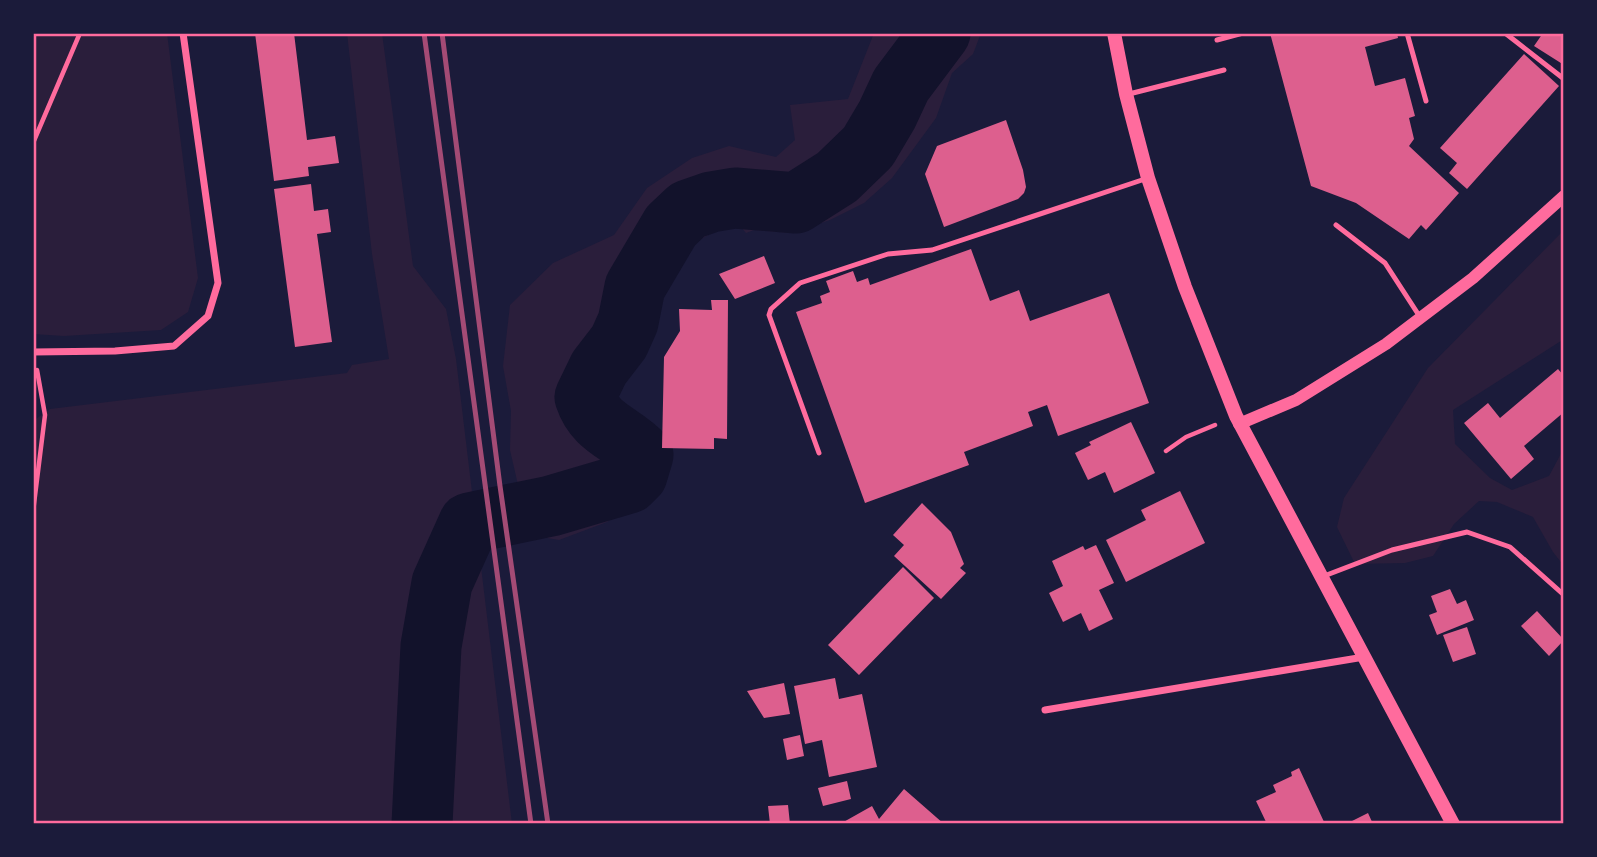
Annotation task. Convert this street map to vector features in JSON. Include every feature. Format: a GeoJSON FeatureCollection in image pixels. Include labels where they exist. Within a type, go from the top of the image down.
{"type":"FeatureCollection","features":[{"type":"Feature","properties":{"kind":"main road"},"geometry":{"type":"LineString","coordinates":[[1114,33],[1126,94],[1148,178],[1185,287],[1237,420],[1453,824]]}},
{"type":"Feature","properties":{"kind":"street"},"geometry":{"type":"LineString","coordinates":[[33,352],[115,351],[174,346],[208,316],[218,283],[183,33]]}},
{"type":"Feature","properties":{"kind":"street"},"geometry":{"type":"LineString","coordinates":[[1237,420],[1296,400],[1386,344],[1474,278],[1564,196]]}},
{"type":"Feature","properties":{"kind":"street"},"geometry":{"type":"LineString","coordinates":[[1045,710],[1365,657]]}},
{"type":"Feature","properties":{"kind":"lane"},"geometry":{"type":"LineString","coordinates":[[1217,40],[1243,33]]}},
{"type":"Feature","properties":{"kind":"lane"},"geometry":{"type":"LineString","coordinates":[[1407,33],[1426,102]]}},
{"type":"Feature","properties":{"kind":"lane"},"geometry":{"type":"LineString","coordinates":[[1505,33],[1564,79]]}},
{"type":"Feature","properties":{"kind":"lane"},"geometry":{"type":"LineString","coordinates":[[1126,94],[1224,71]]}},
{"type":"Feature","properties":{"kind":"lane"},"geometry":{"type":"LineString","coordinates":[[819,453],[769,315],[771,309],[800,284],[888,254],[932,250],[1148,178]]}},
{"type":"Feature","properties":{"kind":"lane"},"geometry":{"type":"LineString","coordinates":[[1336,225],[1385,263],[1420,317]]}},
{"type":"Feature","properties":{"kind":"lane"},"geometry":{"type":"LineString","coordinates":[[1321,577],[1392,550],[1467,532],[1510,547],[1564,595]]}},
{"type":"Feature","properties":{"kind":"path"},"geometry":{"type":"LineString","coordinates":[[33,143],[80,33]]}},
{"type":"Feature","properties":{"kind":"path"},"geometry":{"type":"LineString","coordinates":[[33,352],[45,415],[33,512]]}},
{"type":"Feature","properties":{"kind":"path"},"geometry":{"type":"LineString","coordinates":[[1166,451],[1186,437],[1237,420]]}},
{"type":"Feature","properties":{"kind":"shaded area"},"geometry":{"type":"Polygon","coordinates":[[[33,33],[167,33],[198,278],[188,312],[161,330],[64,336],[33,334],[33,33]]]}},
{"type":"Feature","properties":{"kind":"shaded area"},"geometry":{"type":"Polygon","coordinates":[[[347,33],[382,33],[413,266],[446,309],[456,359],[512,824],[33,824],[33,421],[50,409],[347,373],[352,365],[389,359],[372,254],[347,33]]]}},
{"type":"Feature","properties":{"kind":"shaded area"},"geometry":{"type":"Polygon","coordinates":[[[874,33],[981,33],[973,54],[952,73],[936,118],[892,178],[864,203],[830,220],[792,233],[754,230],[746,233],[740,226],[723,227],[692,244],[675,245],[640,262],[620,309],[617,329],[593,361],[597,384],[596,401],[605,413],[632,430],[649,458],[645,486],[627,508],[607,522],[559,540],[541,537],[521,498],[510,450],[511,411],[503,366],[510,305],[553,263],[614,235],[647,188],[692,158],[729,146],[776,157],[795,140],[790,105],[848,99],[874,33]]]}},
{"type":"Feature","properties":{"kind":"shaded area"},"geometry":{"type":"Polygon","coordinates":[[[1564,230],[1564,339],[1453,410],[1455,444],[1490,478],[1512,490],[1549,476],[1564,448],[1564,566],[1533,517],[1497,502],[1479,501],[1454,524],[1433,556],[1405,563],[1355,564],[1337,527],[1344,498],[1428,368],[1564,230]]]}},
{"type":"Feature","properties":{"kind":"building"},"geometry":{"type":"Polygon","coordinates":[[[255,33],[294,33],[307,140],[335,136],[339,163],[308,167],[309,176],[274,181],[255,33]]]}},
{"type":"Feature","properties":{"kind":"building"},"geometry":{"type":"Polygon","coordinates":[[[1270,33],[1397,33],[1398,38],[1365,47],[1375,86],[1405,78],[1415,116],[1409,118],[1414,139],[1409,146],[1459,193],[1426,230],[1421,225],[1409,239],[1356,203],[1311,186],[1270,33]]]}},
{"type":"Feature","properties":{"kind":"building"},"geometry":{"type":"Polygon","coordinates":[[[1543,33],[1564,33],[1564,65],[1534,46],[1543,33]]]}},
{"type":"Feature","properties":{"kind":"building"},"geometry":{"type":"Polygon","coordinates":[[[1524,54],[1559,86],[1467,189],[1449,173],[1457,163],[1440,148],[1524,54]]]}},
{"type":"Feature","properties":{"kind":"building"},"geometry":{"type":"Polygon","coordinates":[[[1006,120],[1023,170],[1026,187],[1024,193],[1018,199],[944,227],[925,174],[937,146],[1006,120]]]}},
{"type":"Feature","properties":{"kind":"building"},"geometry":{"type":"Polygon","coordinates":[[[311,184],[314,211],[328,209],[331,232],[317,234],[332,342],[295,347],[274,189],[311,184]]]}},
{"type":"Feature","properties":{"kind":"building"},"geometry":{"type":"Polygon","coordinates":[[[971,249],[990,301],[1019,290],[1030,321],[1109,293],[1149,403],[1058,436],[1047,405],[1028,412],[1033,426],[964,452],[969,465],[865,503],[796,312],[822,303],[820,296],[830,292],[826,281],[853,271],[857,282],[868,278],[870,285],[971,249]]]}},
{"type":"Feature","properties":{"kind":"building"},"geometry":{"type":"Polygon","coordinates":[[[764,256],[775,283],[735,299],[719,274],[764,256]]]}},
{"type":"Feature","properties":{"kind":"building"},"geometry":{"type":"Polygon","coordinates":[[[711,300],[728,300],[727,439],[714,438],[714,449],[662,448],[664,357],[680,331],[679,309],[712,310],[711,300]]]}},
{"type":"Feature","properties":{"kind":"building"},"geometry":{"type":"Polygon","coordinates":[[[1558,369],[1564,376],[1564,412],[1524,446],[1534,459],[1511,479],[1464,423],[1488,403],[1500,418],[1558,369]]]}},
{"type":"Feature","properties":{"kind":"building"},"geometry":{"type":"Polygon","coordinates":[[[1131,422],[1155,473],[1114,493],[1105,472],[1088,480],[1075,453],[1091,445],[1089,442],[1131,422]]]}},
{"type":"Feature","properties":{"kind":"building"},"geometry":{"type":"Polygon","coordinates":[[[1180,491],[1205,543],[1126,582],[1106,540],[1146,520],[1141,510],[1180,491]]]}},
{"type":"Feature","properties":{"kind":"building"},"geometry":{"type":"Polygon","coordinates":[[[922,503],[951,532],[964,564],[960,568],[966,573],[941,599],[894,556],[904,545],[893,535],[922,503]]]}},
{"type":"Feature","properties":{"kind":"building"},"geometry":{"type":"Polygon","coordinates":[[[1096,545],[1114,583],[1099,590],[1113,619],[1089,631],[1081,613],[1063,622],[1049,593],[1063,586],[1052,561],[1083,546],[1085,550],[1096,545]]]}},
{"type":"Feature","properties":{"kind":"building"},"geometry":{"type":"Polygon","coordinates":[[[903,567],[934,598],[859,675],[828,645],[903,567]]]}},
{"type":"Feature","properties":{"kind":"building"},"geometry":{"type":"Polygon","coordinates":[[[1450,589],[1457,604],[1466,600],[1474,620],[1437,635],[1429,615],[1437,612],[1431,596],[1450,589]]]}},
{"type":"Feature","properties":{"kind":"building"},"geometry":{"type":"Polygon","coordinates":[[[1537,611],[1564,640],[1549,656],[1521,626],[1537,611]]]}},
{"type":"Feature","properties":{"kind":"building"},"geometry":{"type":"Polygon","coordinates":[[[1467,627],[1476,654],[1453,662],[1443,635],[1467,627]]]}},
{"type":"Feature","properties":{"kind":"building"},"geometry":{"type":"Polygon","coordinates":[[[835,678],[839,699],[862,694],[877,767],[829,777],[822,740],[805,744],[794,686],[835,678]]]}},
{"type":"Feature","properties":{"kind":"building"},"geometry":{"type":"Polygon","coordinates":[[[784,683],[790,714],[764,718],[747,691],[784,683]]]}},
{"type":"Feature","properties":{"kind":"building"},"geometry":{"type":"Polygon","coordinates":[[[800,735],[804,756],[787,760],[783,739],[800,735]]]}},
{"type":"Feature","properties":{"kind":"building"},"geometry":{"type":"Polygon","coordinates":[[[1299,768],[1325,824],[1267,824],[1256,801],[1276,792],[1273,785],[1292,776],[1291,772],[1299,768]]]}},
{"type":"Feature","properties":{"kind":"building"},"geometry":{"type":"Polygon","coordinates":[[[847,781],[851,799],[823,806],[818,788],[847,781]]]}},
{"type":"Feature","properties":{"kind":"building"},"geometry":{"type":"Polygon","coordinates":[[[904,789],[944,824],[840,824],[872,806],[879,819],[904,789]]]}},
{"type":"Feature","properties":{"kind":"building"},"geometry":{"type":"Polygon","coordinates":[[[788,805],[790,824],[770,824],[768,806],[788,805]]]}},
{"type":"Feature","properties":{"kind":"building"},"geometry":{"type":"Polygon","coordinates":[[[1368,813],[1373,824],[1346,824],[1368,813]]]}},
{"type":"Feature","properties":{"kind":"waterway"},"geometry":{"type":"LineString","coordinates":[[422,824],[431,646],[442,583],[469,523],[551,506],[629,483],[637,475],[643,455],[603,424],[585,397],[599,368],[619,342],[628,322],[635,287],[671,226],[688,210],[711,202],[735,198],[796,203],[837,177],[868,147],[901,85],[940,33]]}},
{"type":"Feature","properties":{"kind":"railway"},"geometry":{"type":"LineString","coordinates":[[424,33],[531,824]]}},
{"type":"Feature","properties":{"kind":"railway"},"geometry":{"type":"LineString","coordinates":[[442,33],[500,486],[548,824]]}}]}
